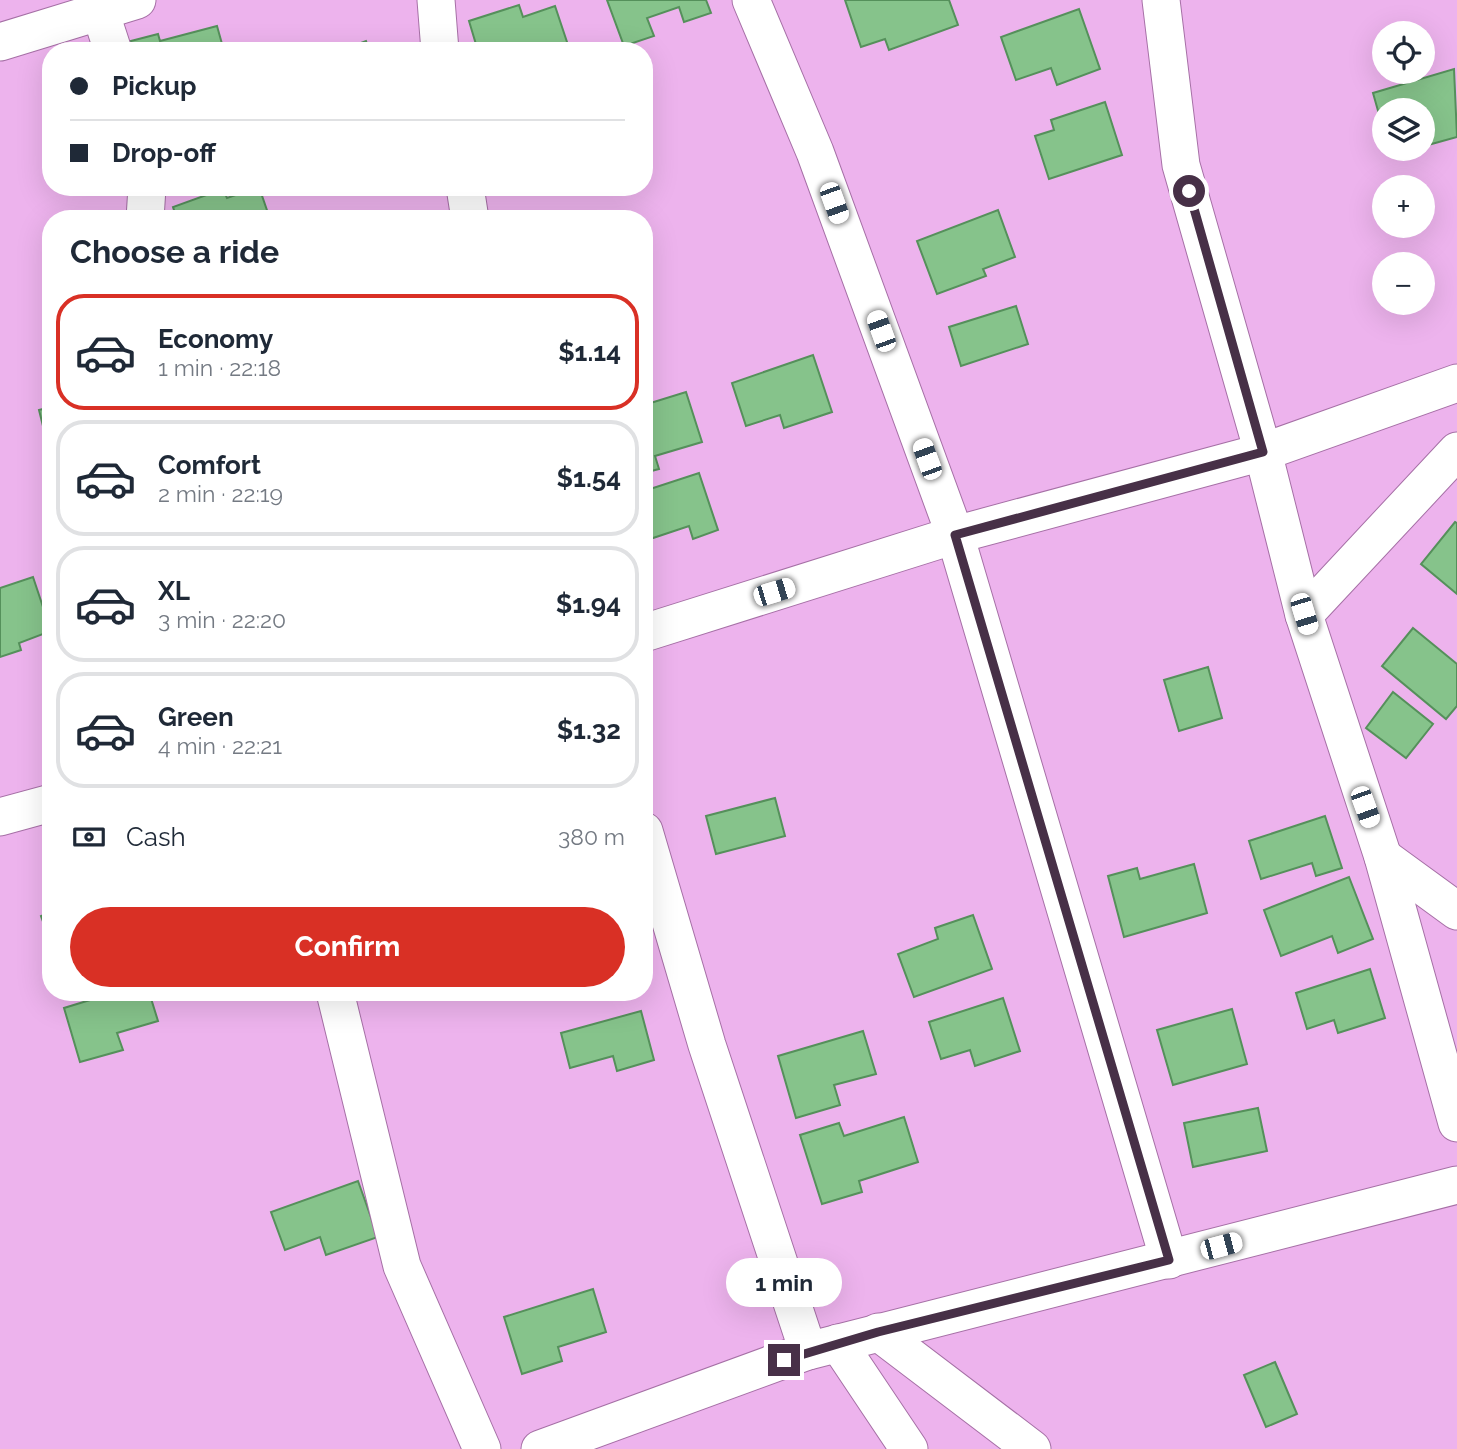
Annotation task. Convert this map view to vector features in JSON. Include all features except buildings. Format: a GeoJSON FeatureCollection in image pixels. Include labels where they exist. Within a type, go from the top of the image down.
{"type":"FeatureCollection","features":[{"type":"Feature","properties":{"kind":"street"},"geometry":{"type":"LineString","coordinates":[[0,42],[137,0]]}},
{"type":"Feature","properties":{"kind":"street"},"geometry":{"type":"LineString","coordinates":[[436,0],[439,42]]}},
{"type":"Feature","properties":{"kind":"street"},"geometry":{"type":"LineString","coordinates":[[751,0],[816,152],[955,535],[1169,1260]]}},
{"type":"Feature","properties":{"kind":"street"},"geometry":{"type":"LineString","coordinates":[[1161,0],[1181,165],[1263,452],[1304,614],[1383,856],[1457,1123]]}},
{"type":"Feature","properties":{"kind":"street"},"geometry":{"type":"LineString","coordinates":[[100,11],[110,42]]}},
{"type":"Feature","properties":{"kind":"street"},"geometry":{"type":"LineString","coordinates":[[653,630],[955,535],[1263,452],[1457,383]]}},
{"type":"Feature","properties":{"kind":"street"},"geometry":{"type":"LineString","coordinates":[[1304,614],[1457,451]]}},
{"type":"Feature","properties":{"kind":"street"},"geometry":{"type":"LineString","coordinates":[[0,817],[42,805]]}},
{"type":"Feature","properties":{"kind":"street"},"geometry":{"type":"LineString","coordinates":[[1383,856],[1457,911]]}},
{"type":"Feature","properties":{"kind":"street"},"geometry":{"type":"LineString","coordinates":[[653,861],[708,1045],[823,1347],[909,1449]]}},
{"type":"Feature","properties":{"kind":"street"},"geometry":{"type":"LineString","coordinates":[[337,1001],[402,1266],[482,1449]]}},
{"type":"Feature","properties":{"kind":"street"},"geometry":{"type":"LineString","coordinates":[[540,1449],[823,1347],[1457,1185]]}},
{"type":"Feature","properties":{"kind":"street"},"geometry":{"type":"LineString","coordinates":[[878,1332],[1032,1449]]}},
{"type":"Feature","properties":{"kind":"route"},"geometry":{"type":"LineString","coordinates":[[784,1360],[878,1332],[1169,1260],[955,535],[1263,452],[1189,191]]}}]}
